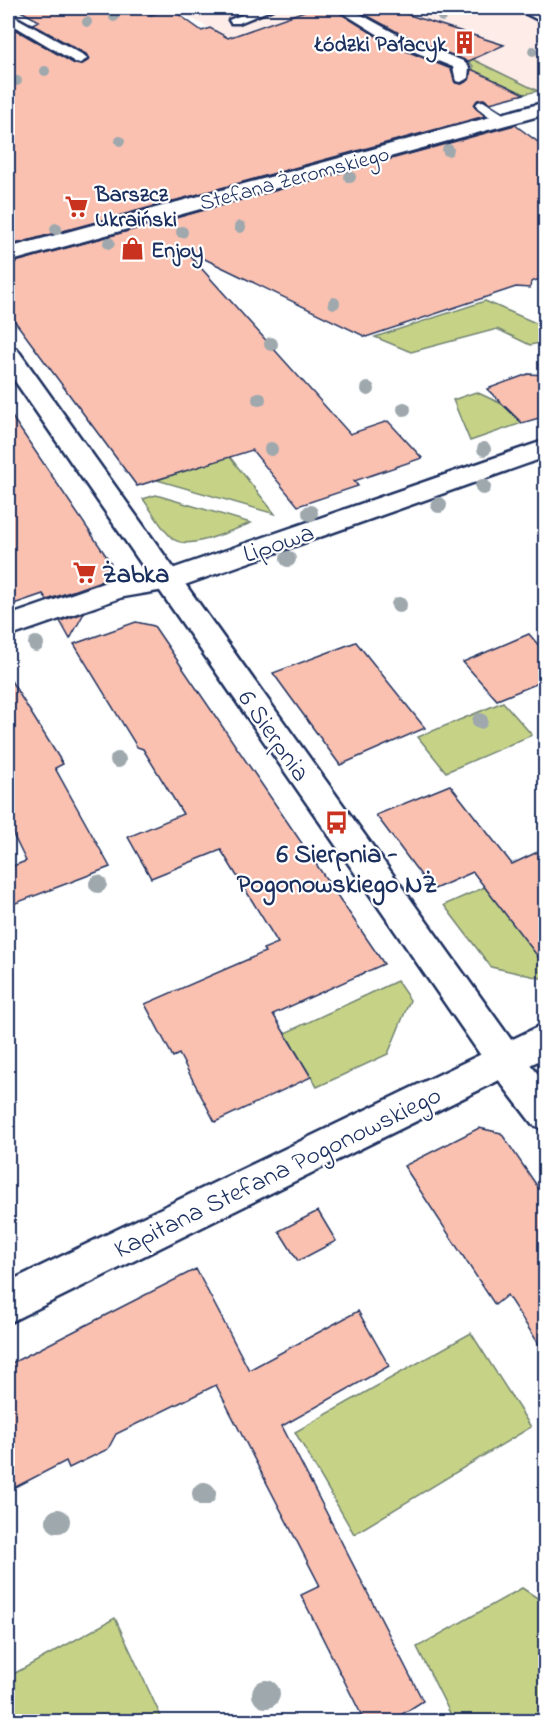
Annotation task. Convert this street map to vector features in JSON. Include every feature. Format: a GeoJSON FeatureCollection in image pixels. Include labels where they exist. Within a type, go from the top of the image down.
{"type":"FeatureCollection","features":[{"type":"Feature","properties":{"kind":"street","name":"Stefana Żeromskiego"},"geometry":{"type":"LineString","coordinates":[[8,255],[546,108]]}},
{"type":"Feature","properties":{"kind":"street","name":"6 Sierpnia"},"geometry":{"type":"LineString","coordinates":[[8,354],[504,1059],[546,1113]]}},
{"type":"Feature","properties":{"kind":"street","name":"Lipowa"},"geometry":{"type":"LineString","coordinates":[[8,627],[120,588],[166,581],[546,448]]}},
{"type":"Feature","properties":{"kind":"street","name":"Kapitana Stefana Pogonowskiego"},"geometry":{"type":"LineString","coordinates":[[8,1303],[546,1039]]}},
{"type":"Feature","properties":{"kind":"lane"},"geometry":{"type":"LineString","coordinates":[[235,20],[269,8]]}},
{"type":"Feature","properties":{"kind":"lane"},"geometry":{"type":"LineString","coordinates":[[340,8],[402,42],[458,64],[462,67],[460,78]]}},
{"type":"Feature","properties":{"kind":"lane"},"geometry":{"type":"LineString","coordinates":[[521,8],[546,20]]}},
{"type":"Feature","properties":{"kind":"lane"},"geometry":{"type":"LineString","coordinates":[[8,17],[80,59]]}},
{"type":"Feature","properties":{"kind":"lane"},"geometry":{"type":"LineString","coordinates":[[483,105],[502,120]]}},
{"type":"Feature","properties":{"kind":"shaded area"},"geometry":{"type":"Polygon","coordinates":[[[173,8],[530,8],[545,16],[545,89],[463,110],[350,107],[173,8]]]}},
{"type":"Feature","properties":{"kind":"green space"},"geometry":{"type":"Polygon","coordinates":[[[472,59],[538,91],[520,95],[473,73],[473,66],[468,61],[472,59]]]}},
{"type":"Feature","properties":{"kind":"green space"},"geometry":{"type":"Polygon","coordinates":[[[485,301],[545,327],[545,342],[530,345],[497,329],[411,352],[375,337],[485,301]]]}},
{"type":"Feature","properties":{"kind":"green space"},"geometry":{"type":"Polygon","coordinates":[[[476,392],[502,404],[522,423],[470,441],[453,400],[476,392]]]}},
{"type":"Feature","properties":{"kind":"green space"},"geometry":{"type":"Polygon","coordinates":[[[229,456],[275,514],[157,480],[229,456]]]}},
{"type":"Feature","properties":{"kind":"green space"},"geometry":{"type":"Polygon","coordinates":[[[156,495],[251,523],[201,541],[175,540],[167,533],[143,499],[156,495]]]}},
{"type":"Feature","properties":{"kind":"green space"},"geometry":{"type":"Polygon","coordinates":[[[503,702],[532,735],[446,772],[418,737],[503,702]]]}},
{"type":"Feature","properties":{"kind":"green space"},"geometry":{"type":"Polygon","coordinates":[[[485,887],[532,948],[545,942],[545,979],[491,967],[444,905],[485,887]]]}},
{"type":"Feature","properties":{"kind":"green space"},"geometry":{"type":"Polygon","coordinates":[[[397,981],[410,1000],[388,1054],[317,1087],[285,1033],[397,981]]]}},
{"type":"Feature","properties":{"kind":"green space"},"geometry":{"type":"Polygon","coordinates":[[[471,1333],[531,1427],[354,1534],[295,1432],[471,1333]]]}},
{"type":"Feature","properties":{"kind":"green space"},"geometry":{"type":"Polygon","coordinates":[[[522,1588],[545,1603],[545,1721],[454,1721],[417,1647],[522,1588]]]}},
{"type":"Feature","properties":{"kind":"green space"},"geometry":{"type":"Polygon","coordinates":[[[115,1618],[163,1721],[12,1721],[8,1709],[8,1677],[115,1618]]]}},
{"type":"Feature","properties":{"kind":"building"},"geometry":{"type":"Polygon","coordinates":[[[15,8],[139,8],[151,15],[171,9],[202,31],[210,28],[228,38],[313,8],[333,8],[389,44],[451,69],[456,83],[462,84],[469,80],[471,69],[524,94],[490,103],[484,99],[478,100],[474,106],[485,116],[8,246],[8,33],[16,30],[75,64],[81,65],[89,60],[86,54],[32,24],[39,21],[15,8]]]}},
{"type":"Feature","properties":{"kind":"building"},"geometry":{"type":"Polygon","coordinates":[[[353,8],[387,8],[504,45],[467,62],[401,34],[353,8]]]}},
{"type":"Feature","properties":{"kind":"building"},"geometry":{"type":"Polygon","coordinates":[[[515,125],[546,148],[546,183],[541,184],[546,188],[546,277],[531,282],[530,288],[516,287],[366,337],[184,249],[350,434],[388,421],[422,458],[354,481],[358,486],[298,506],[252,450],[137,486],[8,312],[8,264],[515,125]]]}},
{"type":"Feature","properties":{"kind":"building"},"geometry":{"type":"Polygon","coordinates":[[[528,374],[546,375],[546,416],[522,423],[487,389],[528,374]]]}},
{"type":"Feature","properties":{"kind":"building"},"geometry":{"type":"Polygon","coordinates":[[[8,411],[111,563],[101,581],[47,600],[43,594],[8,606],[8,411]]]}},
{"type":"Feature","properties":{"kind":"building"},"geometry":{"type":"Polygon","coordinates":[[[84,613],[70,639],[60,621],[84,613]]]}},
{"type":"Feature","properties":{"kind":"building"},"geometry":{"type":"Polygon","coordinates":[[[136,622],[154,626],[384,964],[273,1014],[311,1077],[215,1122],[179,1054],[173,1057],[145,1004],[265,952],[263,949],[278,943],[221,850],[151,878],[128,837],[183,814],[143,749],[137,747],[74,644],[136,622]]]}},
{"type":"Feature","properties":{"kind":"building"},"geometry":{"type":"Polygon","coordinates":[[[529,634],[546,654],[546,680],[497,700],[463,662],[529,634]]]}},
{"type":"Feature","properties":{"kind":"building"},"geometry":{"type":"Polygon","coordinates":[[[356,642],[425,728],[340,765],[273,673],[356,642]]]}},
{"type":"Feature","properties":{"kind":"building"},"geometry":{"type":"Polygon","coordinates":[[[8,676],[63,764],[55,768],[110,867],[8,906],[8,868],[26,861],[8,824],[8,676]]]}},
{"type":"Feature","properties":{"kind":"building"},"geometry":{"type":"Polygon","coordinates":[[[450,785],[512,864],[546,848],[546,967],[473,872],[432,890],[376,815],[450,785]]]}},
{"type":"Feature","properties":{"kind":"building"},"geometry":{"type":"Polygon","coordinates":[[[479,1128],[501,1133],[546,1199],[546,1355],[507,1295],[495,1305],[404,1166],[479,1128]]]}},
{"type":"Feature","properties":{"kind":"building"},"geometry":{"type":"Polygon","coordinates":[[[318,1211],[336,1241],[298,1261],[279,1231],[318,1211]]]}},
{"type":"Feature","properties":{"kind":"building"},"geometry":{"type":"Polygon","coordinates":[[[196,1269],[249,1370],[358,1311],[389,1366],[282,1426],[423,1701],[390,1722],[365,1722],[301,1595],[320,1586],[216,1385],[116,1434],[108,1449],[69,1468],[66,1461],[8,1491],[8,1365],[196,1269]]]}},
{"type":"Feature","properties":{"kind":"place","name":"Łódzki Pałacyk"},"geometry":{"type":"Point","coordinates":[465,43]}},
{"type":"Feature","properties":{"kind":"place","name":"Barszcz Ukraiński"},"geometry":{"type":"Point","coordinates":[77,206]}},
{"type":"Feature","properties":{"kind":"place","name":"Enjoy"},"geometry":{"type":"Point","coordinates":[133,249]}},
{"type":"Feature","properties":{"kind":"place","name":"Żabka"},"geometry":{"type":"Point","coordinates":[84,573]}},
{"type":"Feature","properties":{"kind":"place","name":"6 Sierpnia - Pogonowskiego NŻ"},"geometry":{"type":"Point","coordinates":[337,822]}}]}
